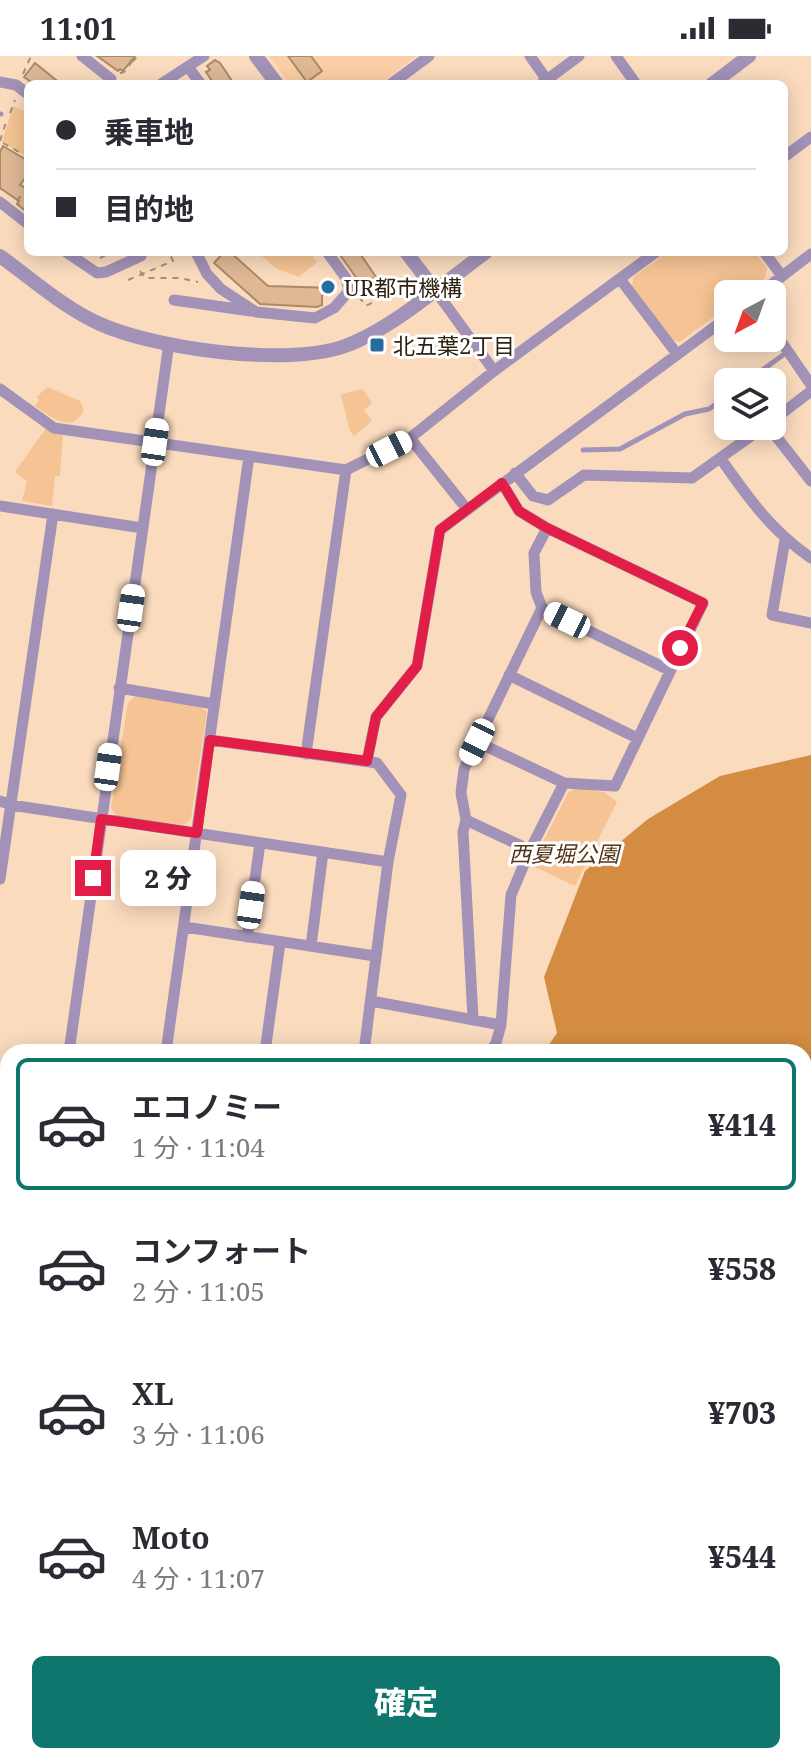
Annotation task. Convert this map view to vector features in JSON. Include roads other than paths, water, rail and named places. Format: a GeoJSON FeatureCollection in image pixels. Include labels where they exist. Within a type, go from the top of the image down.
{"type":"FeatureCollection","features":[{"type":"Feature","properties":{"kind":"street"},"geometry":{"type":"LineString","coordinates":[[82,56],[111,79]]}},
{"type":"Feature","properties":{"kind":"street"},"geometry":{"type":"LineString","coordinates":[[167,80],[204,56]]}},
{"type":"Feature","properties":{"kind":"street"},"geometry":{"type":"LineString","coordinates":[[256,56],[274,80]]}},
{"type":"Feature","properties":{"kind":"street"},"geometry":{"type":"LineString","coordinates":[[396,80],[429,56]]}},
{"type":"Feature","properties":{"kind":"street"},"geometry":{"type":"LineString","coordinates":[[530,56],[543,80]]}},
{"type":"Feature","properties":{"kind":"street"},"geometry":{"type":"LineString","coordinates":[[547,80],[579,56]]}},
{"type":"Feature","properties":{"kind":"street"},"geometry":{"type":"LineString","coordinates":[[616,56],[633,80]]}},
{"type":"Feature","properties":{"kind":"street"},"geometry":{"type":"LineString","coordinates":[[717,80],[749,56]]}},
{"type":"Feature","properties":{"kind":"street"},"geometry":{"type":"LineString","coordinates":[[188,67],[198,80]]}},
{"type":"Feature","properties":{"kind":"street"},"geometry":{"type":"LineString","coordinates":[[0,82],[24,91]]}},
{"type":"Feature","properties":{"kind":"street"},"geometry":{"type":"LineString","coordinates":[[788,154],[811,137]]}},
{"type":"Feature","properties":{"kind":"street"},"geometry":{"type":"LineString","coordinates":[[0,202],[24,221]]}},
{"type":"Feature","properties":{"kind":"street"},"geometry":{"type":"LineString","coordinates":[[777,280],[811,254]]}},
{"type":"Feature","properties":{"kind":"street"},"geometry":{"type":"LineString","coordinates":[[0,256],[88,318],[127,334],[270,357],[327,352],[377,330],[481,256]]}},
{"type":"Feature","properties":{"kind":"street"},"geometry":{"type":"LineString","coordinates":[[72,256],[97,273],[136,256]]}},
{"type":"Feature","properties":{"kind":"street"},"geometry":{"type":"LineString","coordinates":[[198,256],[207,274],[218,285],[256,312]]}},
{"type":"Feature","properties":{"kind":"street"},"geometry":{"type":"LineString","coordinates":[[174,300],[315,318],[334,308],[349,291],[346,278],[330,256]]}},
{"type":"Feature","properties":{"kind":"street"},"geometry":{"type":"LineString","coordinates":[[409,256],[494,371]]}},
{"type":"Feature","properties":{"kind":"street"},"geometry":{"type":"LineString","coordinates":[[0,389],[54,428],[346,470],[410,438],[494,371],[651,256]]}},
{"type":"Feature","properties":{"kind":"street"},"geometry":{"type":"LineString","coordinates":[[767,256],[782,276]]}},
{"type":"Feature","properties":{"kind":"street"},"geometry":{"type":"LineString","coordinates":[[620,279],[677,354]]}},
{"type":"Feature","properties":{"kind":"street"},"geometry":{"type":"LineString","coordinates":[[367,761],[376,717],[417,666],[440,530],[714,327]]}},
{"type":"Feature","properties":{"kind":"street"},"geometry":{"type":"LineString","coordinates":[[70,1044],[169,343]]}},
{"type":"Feature","properties":{"kind":"street"},"geometry":{"type":"LineString","coordinates":[[786,348],[811,388],[786,409]]}},
{"type":"Feature","properties":{"kind":"street"},"geometry":{"type":"LineString","coordinates":[[410,438],[466,508]]}},
{"type":"Feature","properties":{"kind":"street"},"geometry":{"type":"LineString","coordinates":[[515,473],[533,496],[548,500],[584,475],[692,478],[747,440]]}},
{"type":"Feature","properties":{"kind":"street"},"geometry":{"type":"LineString","coordinates":[[778,440],[811,481]]}},
{"type":"Feature","properties":{"kind":"street"},"geometry":{"type":"LineString","coordinates":[[167,1044],[249,456]]}},
{"type":"Feature","properties":{"kind":"street"},"geometry":{"type":"LineString","coordinates":[[721,459],[753,504],[785,540],[811,558]]}},
{"type":"Feature","properties":{"kind":"street"},"geometry":{"type":"LineString","coordinates":[[306,754],[346,470]]}},
{"type":"Feature","properties":{"kind":"street"},"geometry":{"type":"LineString","coordinates":[[477,742],[564,783],[615,786],[703,603],[547,528],[519,511],[502,483]]}},
{"type":"Feature","properties":{"kind":"street"},"geometry":{"type":"LineString","coordinates":[[0,506],[142,528]]}},
{"type":"Feature","properties":{"kind":"street"},"geometry":{"type":"LineString","coordinates":[[0,879],[5,803],[53,514]]}},
{"type":"Feature","properties":{"kind":"street"},"geometry":{"type":"LineString","coordinates":[[547,528],[534,553],[536,592],[542,608],[669,670]]}},
{"type":"Feature","properties":{"kind":"street"},"geometry":{"type":"LineString","coordinates":[[785,540],[772,615],[811,623]]}},
{"type":"Feature","properties":{"kind":"street"},"geometry":{"type":"LineString","coordinates":[[473,1018],[463,832],[466,820],[461,793],[464,769],[542,608]]}},
{"type":"Feature","properties":{"kind":"street"},"geometry":{"type":"LineString","coordinates":[[509,675],[637,738]]}},
{"type":"Feature","properties":{"kind":"street"},"geometry":{"type":"LineString","coordinates":[[119,688],[214,704]]}},
{"type":"Feature","properties":{"kind":"street"},"geometry":{"type":"LineString","coordinates":[[210,740],[377,763],[401,795],[388,862],[365,1044]]}},
{"type":"Feature","properties":{"kind":"street"},"geometry":{"type":"LineString","coordinates":[[493,1044],[501,1025],[511,895],[564,783]]}},
{"type":"Feature","properties":{"kind":"street"},"geometry":{"type":"LineString","coordinates":[[5,803],[388,862]]}},
{"type":"Feature","properties":{"kind":"street"},"geometry":{"type":"LineString","coordinates":[[466,820],[530,850]]}},
{"type":"Feature","properties":{"kind":"street"},"geometry":{"type":"LineString","coordinates":[[247,937],[260,843]]}},
{"type":"Feature","properties":{"kind":"street"},"geometry":{"type":"LineString","coordinates":[[311,946],[323,852]]}},
{"type":"Feature","properties":{"kind":"street"},"geometry":{"type":"LineString","coordinates":[[185,927],[375,956]]}},
{"type":"Feature","properties":{"kind":"street"},"geometry":{"type":"LineString","coordinates":[[266,1044],[280,943]]}},
{"type":"Feature","properties":{"kind":"street"},"geometry":{"type":"LineString","coordinates":[[371,1001],[501,1025]]}},
{"type":"Feature","properties":{"kind":"lane"},"geometry":{"type":"LineString","coordinates":[[765,368],[788,351]]}},
{"type":"Feature","properties":{"kind":"lane"},"geometry":{"type":"LineString","coordinates":[[583,450],[620,449],[685,414],[714,406]]}},
{"type":"Feature","properties":{"kind":"place","name":"UR都市機構"},"geometry":{"type":"Point","coordinates":[328,287]}},
{"type":"Feature","properties":{"kind":"place","name":"北五葉2丁目"},"geometry":{"type":"Point","coordinates":[377,345]}},
{"type":"Feature","properties":{"kind":"park label","name":"西夏堀公園"},"geometry":{"type":"Point","coordinates":[564,853]}}]}
